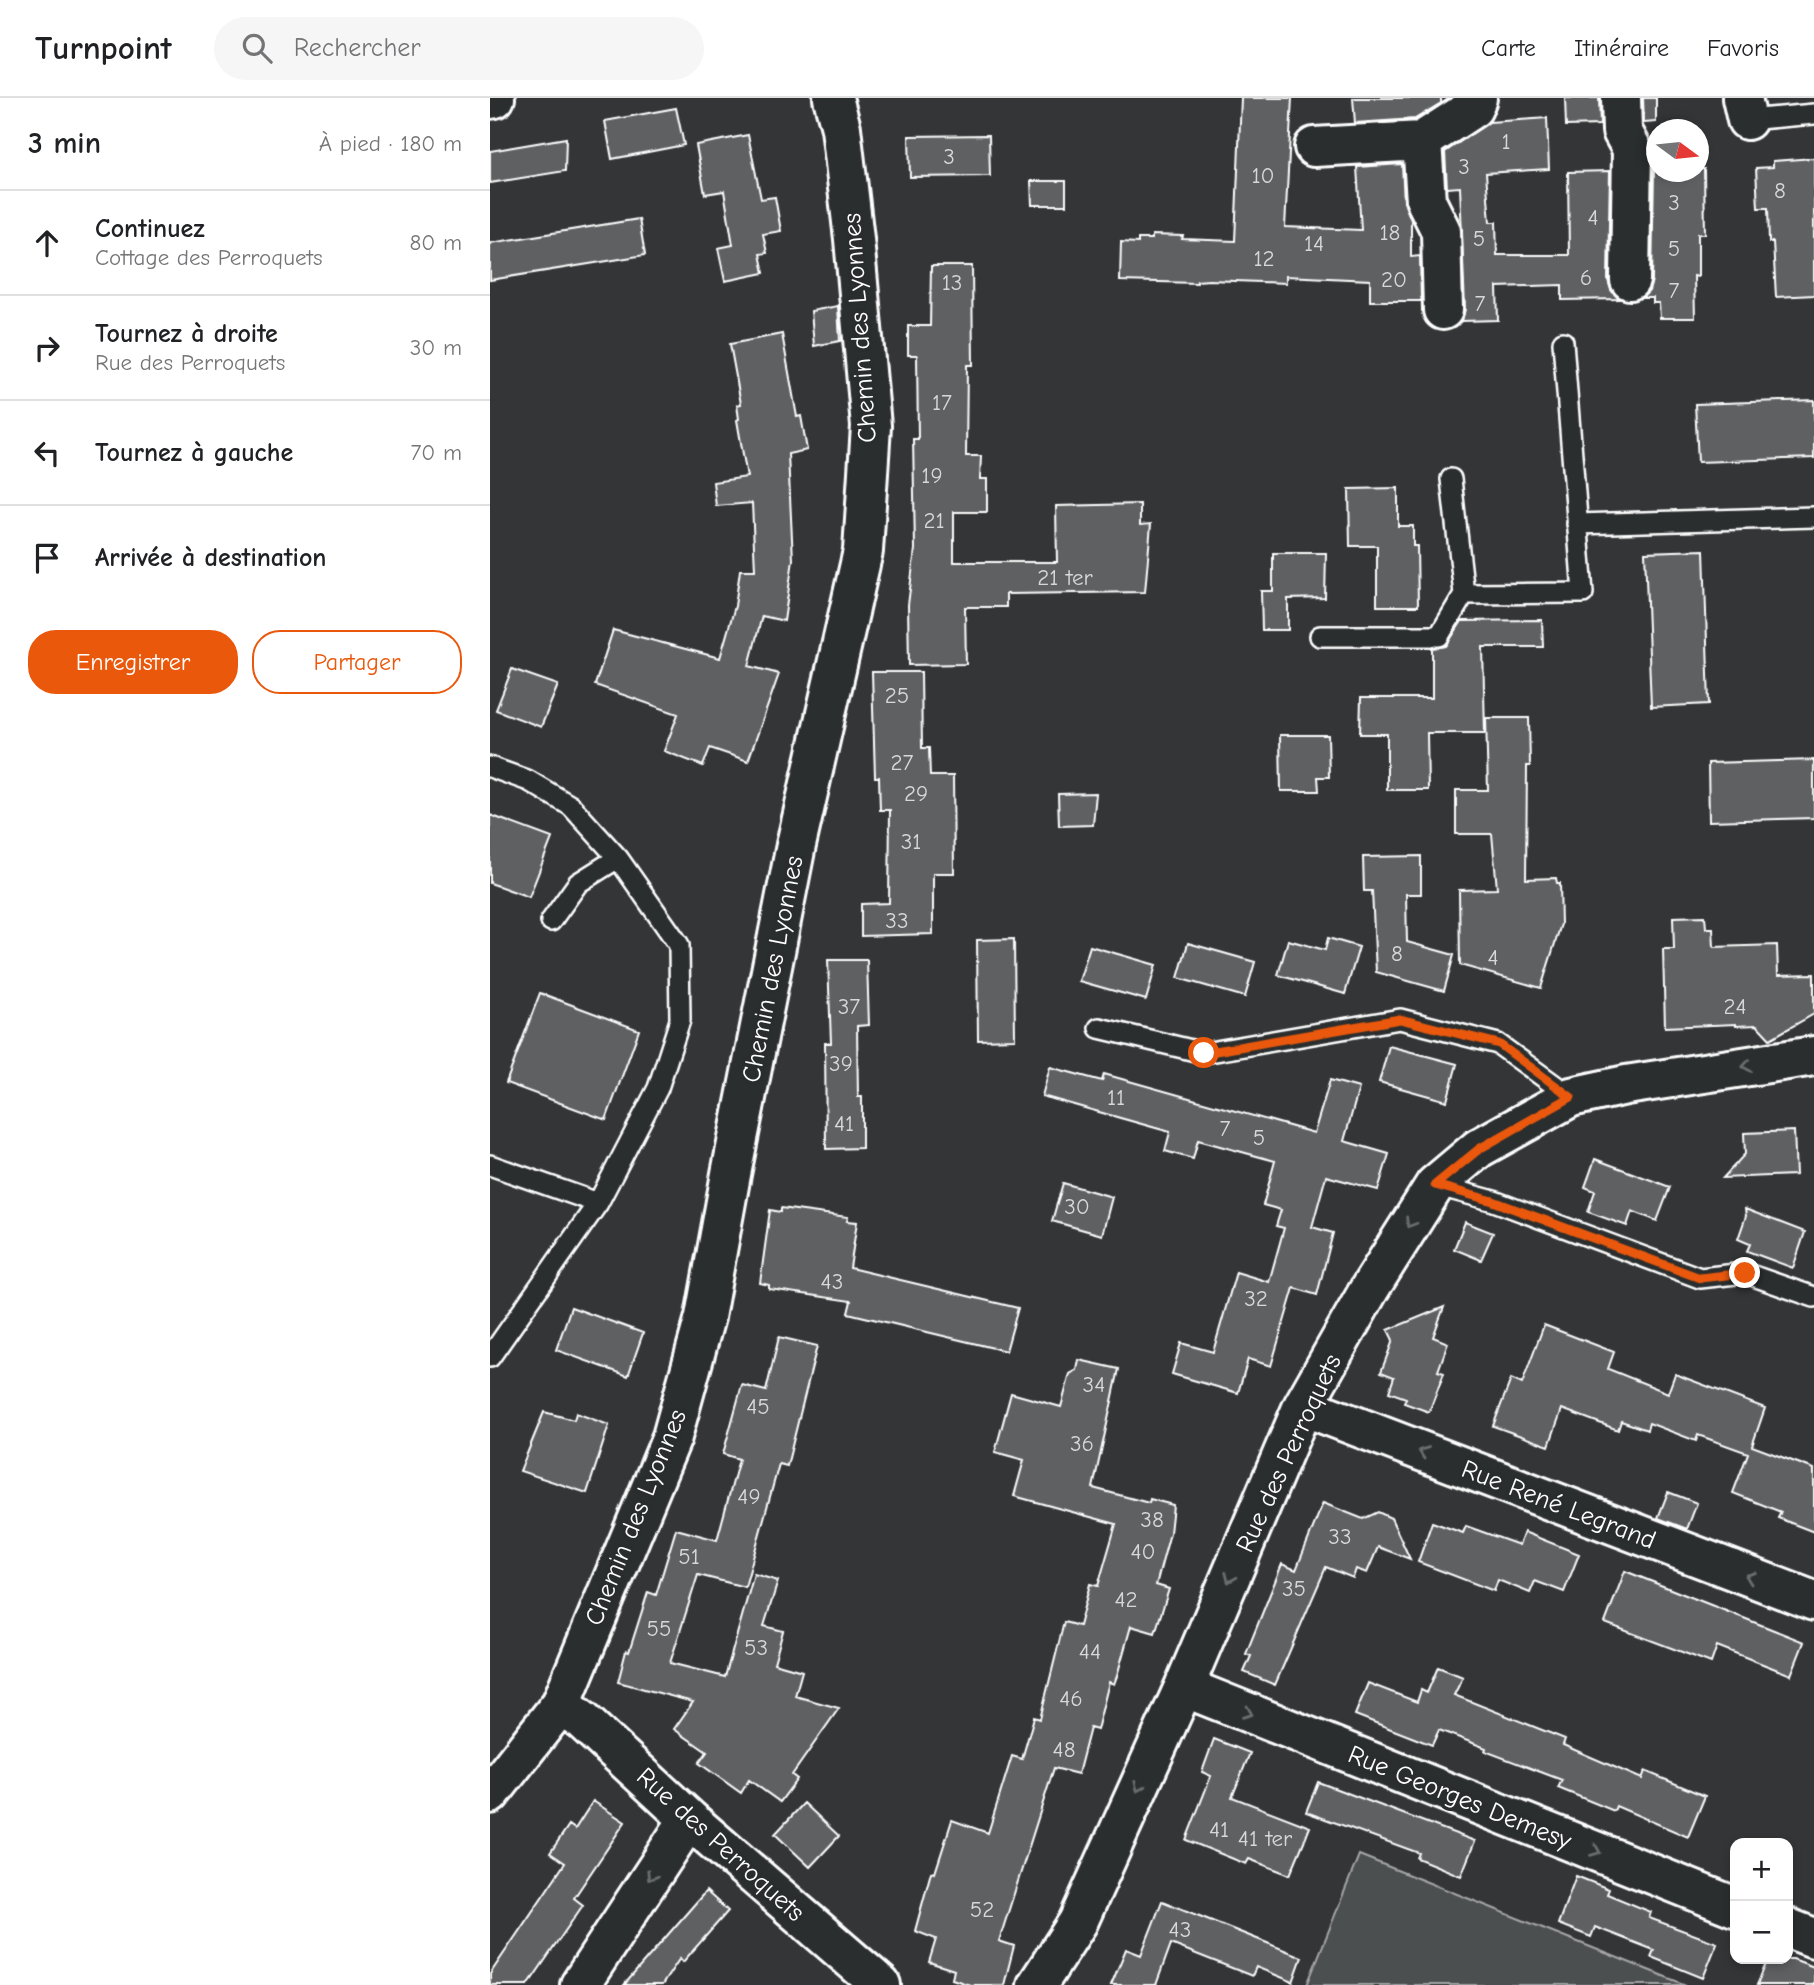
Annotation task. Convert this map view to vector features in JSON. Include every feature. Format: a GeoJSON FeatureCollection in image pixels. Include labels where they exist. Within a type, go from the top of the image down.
{"type":"FeatureCollection","features":[{"type":"Feature","properties":{"kind":"street","name":"Chemin des Lyonnes"},"geometry":{"type":"LineString","coordinates":[[494,1782],[561,1704],[672,1437],[705,1317],[796,845],[863,551],[871,426],[854,239],[841,128],[834,98]]}},
{"type":"Feature","properties":{"kind":"street"},"geometry":{"type":"LineString","coordinates":[[1314,146],[1422,141],[1473,108],[1476,98]]}},
{"type":"Feature","properties":{"kind":"street"},"geometry":{"type":"LineString","coordinates":[[1621,98],[1622,131],[1632,149],[1630,280]]}},
{"type":"Feature","properties":{"kind":"street"},"geometry":{"type":"LineString","coordinates":[[1422,141],[1426,201],[1441,231],[1443,310]]}},
{"type":"Feature","properties":{"kind":"street","name":"Rue des Perroquets"},"geometry":{"type":"LineString","coordinates":[[1037,1985],[1078,1922],[1184,1687],[1303,1406],[1370,1288],[1435,1185],[1479,1149],[1571,1097],[1626,1085],[1814,1056]]}},
{"type":"Feature","properties":{"kind":"street","name":"Rue René Legrand"},"geometry":{"type":"LineString","coordinates":[[1303,1406],[1814,1601]]}},
{"type":"Feature","properties":{"kind":"street","name":"Rue Georges Demesy"},"geometry":{"type":"LineString","coordinates":[[1184,1687],[1730,1905]]}},
{"type":"Feature","properties":{"kind":"street","name":"Rue des Perroquets"},"geometry":{"type":"LineString","coordinates":[[561,1704],[881,1985]]}},
{"type":"Feature","properties":{"kind":"street"},"geometry":{"type":"LineString","coordinates":[[580,1985],[689,1819]]}},
{"type":"Feature","properties":{"kind":"street"},"geometry":{"type":"LineString","coordinates":[[1793,1930],[1814,1938]]}},
{"type":"Feature","properties":{"kind":"lane"},"geometry":{"type":"LineString","coordinates":[[1744,109],[1814,114]]}},
{"type":"Feature","properties":{"kind":"lane"},"geometry":{"type":"LineString","coordinates":[[1464,594],[1583,593],[1563,342]]}},
{"type":"Feature","properties":{"kind":"lane"},"geometry":{"type":"LineString","coordinates":[[1320,636],[1439,636],[1464,594],[1451,479]]}},
{"type":"Feature","properties":{"kind":"lane"},"geometry":{"type":"LineString","coordinates":[[1577,524],[1814,517]]}},
{"type":"Feature","properties":{"kind":"lane"},"geometry":{"type":"LineString","coordinates":[[490,767],[529,780],[571,806],[618,858],[679,945],[680,1020],[659,1088],[598,1203],[490,1357]]}},
{"type":"Feature","properties":{"kind":"lane"},"geometry":{"type":"LineString","coordinates":[[551,921],[578,883],[618,858]]}},
{"type":"Feature","properties":{"kind":"lane"},"geometry":{"type":"LineString","coordinates":[[1099,1028],[1204,1053],[1400,1019],[1499,1044],[1571,1097]]}},
{"type":"Feature","properties":{"kind":"lane"},"geometry":{"type":"LineString","coordinates":[[490,1165],[598,1203]]}},
{"type":"Feature","properties":{"kind":"lane"},"geometry":{"type":"LineString","coordinates":[[1435,1185],[1493,1201],[1700,1278],[1745,1273],[1814,1297]]}},
{"type":"Feature","properties":{"kind":"shaded area"},"geometry":{"type":"Polygon","coordinates":[[[1359,1855],[1686,1985],[1307,1985],[1359,1855]]]}},
{"type":"Feature","properties":{"kind":"building"},"geometry":{"type":"Polygon","coordinates":[[[1241,98],[1292,98],[1285,227],[1361,230],[1357,167],[1402,164],[1404,202],[1411,220],[1411,257],[1420,256],[1421,301],[1370,301],[1370,280],[1286,276],[1286,283],[1120,281],[1121,242],[1138,243],[1138,239],[1152,239],[1152,235],[1235,241],[1241,98]]]}},
{"type":"Feature","properties":{"kind":"building"},"geometry":{"type":"Polygon","coordinates":[[[1353,98],[1441,98],[1441,103],[1415,119],[1355,123],[1353,98]]]}},
{"type":"Feature","properties":{"kind":"building"},"geometry":{"type":"Polygon","coordinates":[[[1565,98],[1599,98],[1600,125],[1566,126],[1565,98]]]}},
{"type":"Feature","properties":{"kind":"building"},"geometry":{"type":"Polygon","coordinates":[[[1643,98],[1656,98],[1656,119],[1646,119],[1644,123],[1643,98]]]}},
{"type":"Feature","properties":{"kind":"building"},"geometry":{"type":"Polygon","coordinates":[[[676,108],[684,145],[612,159],[605,121],[676,108]]]}},
{"type":"Feature","properties":{"kind":"building"},"geometry":{"type":"Polygon","coordinates":[[[1547,118],[1549,169],[1486,173],[1490,222],[1496,222],[1497,255],[1569,255],[1568,172],[1610,171],[1608,280],[1611,290],[1619,299],[1562,300],[1562,285],[1497,287],[1498,320],[1462,321],[1465,309],[1460,187],[1447,188],[1445,152],[1489,122],[1547,118]]]}},
{"type":"Feature","properties":{"kind":"building"},"geometry":{"type":"Polygon","coordinates":[[[748,135],[761,199],[775,197],[781,231],[763,234],[767,253],[760,254],[764,273],[725,281],[718,248],[733,245],[724,191],[705,194],[696,145],[748,135]]]}},
{"type":"Feature","properties":{"kind":"building"},"geometry":{"type":"Polygon","coordinates":[[[989,135],[990,176],[910,177],[909,136],[989,135]]]}},
{"type":"Feature","properties":{"kind":"building"},"geometry":{"type":"Polygon","coordinates":[[[566,138],[565,171],[490,183],[490,151],[566,138]]]}},
{"type":"Feature","properties":{"kind":"building"},"geometry":{"type":"Polygon","coordinates":[[[1814,158],[1814,295],[1776,297],[1768,208],[1758,208],[1756,168],[1773,167],[1773,161],[1814,158]]]}},
{"type":"Feature","properties":{"kind":"building"},"geometry":{"type":"Polygon","coordinates":[[[1031,181],[1066,181],[1066,205],[1032,205],[1031,181]]]}},
{"type":"Feature","properties":{"kind":"building"},"geometry":{"type":"Polygon","coordinates":[[[1654,182],[1704,182],[1705,234],[1698,234],[1698,277],[1694,276],[1695,318],[1660,318],[1659,303],[1653,303],[1653,298],[1642,298],[1649,291],[1652,280],[1654,182]]]}},
{"type":"Feature","properties":{"kind":"building"},"geometry":{"type":"Polygon","coordinates":[[[639,219],[645,255],[490,280],[490,243],[639,219]]]}},
{"type":"Feature","properties":{"kind":"building"},"geometry":{"type":"Polygon","coordinates":[[[931,266],[972,266],[973,365],[967,365],[966,456],[981,456],[980,479],[987,479],[987,512],[954,512],[954,562],[1057,562],[1056,506],[1140,504],[1140,525],[1151,524],[1145,592],[1006,594],[1006,607],[965,607],[966,664],[909,665],[908,605],[915,549],[913,439],[918,439],[917,355],[908,355],[908,326],[930,326],[931,266]]]}},
{"type":"Feature","properties":{"kind":"building"},"geometry":{"type":"Polygon","coordinates":[[[838,306],[840,341],[814,346],[811,311],[838,306]]]}},
{"type":"Feature","properties":{"kind":"building"},"geometry":{"type":"Polygon","coordinates":[[[782,334],[797,417],[801,416],[807,450],[788,454],[793,560],[784,621],[762,616],[749,666],[779,674],[748,761],[710,748],[703,766],[664,751],[678,714],[595,685],[613,630],[720,658],[735,606],[740,570],[755,570],[752,503],[716,506],[713,482],[747,477],[737,420],[737,405],[741,404],[730,344],[782,334]]]}},
{"type":"Feature","properties":{"kind":"building"},"geometry":{"type":"Polygon","coordinates":[[[1814,400],[1814,458],[1698,462],[1695,404],[1814,400]]]}},
{"type":"Feature","properties":{"kind":"building"},"geometry":{"type":"Polygon","coordinates":[[[1398,488],[1398,526],[1413,526],[1413,546],[1417,546],[1418,606],[1377,606],[1377,546],[1350,546],[1349,489],[1398,488]]]}},
{"type":"Feature","properties":{"kind":"building"},"geometry":{"type":"Polygon","coordinates":[[[1704,550],[1709,704],[1651,707],[1645,552],[1704,550]]]}},
{"type":"Feature","properties":{"kind":"building"},"geometry":{"type":"Polygon","coordinates":[[[1273,553],[1326,553],[1325,598],[1288,599],[1288,630],[1262,630],[1261,591],[1273,591],[1273,553]]]}},
{"type":"Feature","properties":{"kind":"building"},"geometry":{"type":"Polygon","coordinates":[[[1542,620],[1543,647],[1483,647],[1485,733],[1427,733],[1428,790],[1387,790],[1387,734],[1360,734],[1361,698],[1432,698],[1432,648],[1446,646],[1462,621],[1542,620]]]}},
{"type":"Feature","properties":{"kind":"building"},"geometry":{"type":"Polygon","coordinates":[[[512,669],[558,685],[541,727],[496,710],[512,669]]]}},
{"type":"Feature","properties":{"kind":"building"},"geometry":{"type":"Polygon","coordinates":[[[872,672],[921,672],[922,748],[929,748],[930,776],[953,776],[954,873],[933,873],[933,934],[861,936],[861,904],[889,903],[890,810],[880,810],[879,777],[875,777],[872,672]]]}},
{"type":"Feature","properties":{"kind":"building"},"geometry":{"type":"Polygon","coordinates":[[[1486,718],[1529,718],[1526,879],[1556,878],[1557,883],[1560,883],[1561,924],[1541,988],[1460,965],[1459,890],[1497,889],[1492,834],[1456,834],[1456,790],[1488,790],[1486,718]]]}},
{"type":"Feature","properties":{"kind":"building"},"geometry":{"type":"Polygon","coordinates":[[[1280,735],[1328,735],[1329,777],[1318,777],[1319,791],[1281,791],[1280,735]]]}},
{"type":"Feature","properties":{"kind":"building"},"geometry":{"type":"Polygon","coordinates":[[[1814,760],[1814,818],[1709,821],[1708,763],[1814,760]]]}},
{"type":"Feature","properties":{"kind":"building"},"geometry":{"type":"Polygon","coordinates":[[[1096,793],[1093,825],[1059,826],[1058,794],[1096,793]]]}},
{"type":"Feature","properties":{"kind":"building"},"geometry":{"type":"Polygon","coordinates":[[[490,815],[552,838],[529,897],[490,883],[490,815]]]}},
{"type":"Feature","properties":{"kind":"building"},"geometry":{"type":"Polygon","coordinates":[[[1421,856],[1421,894],[1406,894],[1407,942],[1454,955],[1444,991],[1376,972],[1372,891],[1364,891],[1363,857],[1421,856]]]}},
{"type":"Feature","properties":{"kind":"building"},"geometry":{"type":"Polygon","coordinates":[[[1705,916],[1706,928],[1713,928],[1714,947],[1777,945],[1778,975],[1814,974],[1814,1014],[1770,1039],[1757,1025],[1665,1027],[1663,949],[1674,949],[1673,917],[1705,916]]]}},
{"type":"Feature","properties":{"kind":"building"},"geometry":{"type":"Polygon","coordinates":[[[1328,938],[1359,947],[1345,994],[1278,975],[1288,940],[1325,950],[1328,938]]]}},
{"type":"Feature","properties":{"kind":"building"},"geometry":{"type":"Polygon","coordinates":[[[1014,939],[1015,1039],[978,1040],[977,940],[1014,939]]]}},
{"type":"Feature","properties":{"kind":"building"},"geometry":{"type":"Polygon","coordinates":[[[1188,943],[1255,962],[1245,997],[1178,978],[1188,943]]]}},
{"type":"Feature","properties":{"kind":"building"},"geometry":{"type":"Polygon","coordinates":[[[1090,946],[1156,965],[1146,1000],[1079,981],[1090,946]]]}},
{"type":"Feature","properties":{"kind":"building"},"geometry":{"type":"Polygon","coordinates":[[[828,960],[867,960],[869,1025],[857,1026],[862,1148],[826,1149],[825,1043],[831,1043],[828,960]]]}},
{"type":"Feature","properties":{"kind":"building"},"geometry":{"type":"Polygon","coordinates":[[[540,993],[639,1030],[606,1120],[506,1083],[540,993]]]}},
{"type":"Feature","properties":{"kind":"building"},"geometry":{"type":"Polygon","coordinates":[[[1389,1046],[1457,1064],[1447,1101],[1379,1082],[1389,1046]]]}},
{"type":"Feature","properties":{"kind":"building"},"geometry":{"type":"Polygon","coordinates":[[[1050,1067],[1102,1081],[1104,1074],[1314,1133],[1330,1080],[1359,1088],[1344,1141],[1389,1154],[1378,1190],[1326,1176],[1312,1227],[1333,1233],[1317,1295],[1294,1288],[1271,1366],[1248,1359],[1238,1393],[1172,1374],[1181,1343],[1213,1352],[1236,1272],[1269,1282],[1284,1228],[1276,1226],[1281,1210],[1263,1205],[1275,1161],[1198,1140],[1193,1159],[1165,1151],[1170,1132],[1042,1096],[1050,1067]]]}},
{"type":"Feature","properties":{"kind":"building"},"geometry":{"type":"Polygon","coordinates":[[[1794,1131],[1796,1175],[1723,1178],[1745,1154],[1744,1133],[1794,1131]]]}},
{"type":"Feature","properties":{"kind":"building"},"geometry":{"type":"Polygon","coordinates":[[[1595,1159],[1670,1187],[1657,1221],[1632,1211],[1627,1226],[1588,1212],[1595,1191],[1585,1187],[1595,1159]]]}},
{"type":"Feature","properties":{"kind":"building"},"geometry":{"type":"Polygon","coordinates":[[[1063,1183],[1112,1197],[1102,1235],[1052,1221],[1063,1183]]]}},
{"type":"Feature","properties":{"kind":"building"},"geometry":{"type":"Polygon","coordinates":[[[781,1208],[848,1217],[847,1221],[857,1222],[850,1268],[1018,1308],[1006,1351],[848,1313],[851,1301],[769,1289],[769,1285],[760,1283],[770,1210],[781,1212],[781,1208]]]}},
{"type":"Feature","properties":{"kind":"building"},"geometry":{"type":"Polygon","coordinates":[[[1745,1209],[1805,1232],[1793,1268],[1747,1251],[1750,1244],[1738,1239],[1746,1216],[1745,1209]]]}},
{"type":"Feature","properties":{"kind":"building"},"geometry":{"type":"Polygon","coordinates":[[[1465,1222],[1493,1233],[1481,1260],[1454,1249],[1465,1222]]]}},
{"type":"Feature","properties":{"kind":"building"},"geometry":{"type":"Polygon","coordinates":[[[571,1307],[643,1333],[628,1376],[556,1350],[571,1307]]]}},
{"type":"Feature","properties":{"kind":"building"},"geometry":{"type":"Polygon","coordinates":[[[1444,1307],[1433,1337],[1448,1343],[1438,1371],[1444,1373],[1429,1412],[1404,1403],[1406,1398],[1389,1392],[1394,1377],[1381,1372],[1393,1340],[1388,1330],[1444,1307]]]}},
{"type":"Feature","properties":{"kind":"building"},"geometry":{"type":"Polygon","coordinates":[[[1544,1325],[1614,1352],[1608,1369],[1668,1393],[1675,1374],[1765,1408],[1752,1446],[1814,1469],[1814,1532],[1778,1518],[1781,1512],[1733,1493],[1748,1453],[1698,1435],[1696,1441],[1649,1423],[1647,1430],[1621,1421],[1618,1430],[1562,1409],[1549,1446],[1493,1426],[1511,1379],[1522,1384],[1544,1325]]]}},
{"type":"Feature","properties":{"kind":"building"},"geometry":{"type":"Polygon","coordinates":[[[779,1337],[817,1346],[787,1466],[779,1464],[745,1587],[698,1575],[670,1663],[725,1677],[754,1574],[778,1581],[764,1626],[783,1631],[774,1663],[802,1671],[795,1696],[839,1708],[792,1775],[797,1779],[780,1802],[749,1780],[741,1793],[699,1763],[707,1752],[674,1729],[693,1702],[618,1682],[626,1651],[629,1652],[648,1592],[656,1595],[676,1529],[717,1540],[739,1459],[723,1454],[742,1385],[766,1391],[779,1337]]]}},
{"type":"Feature","properties":{"kind":"building"},"geometry":{"type":"Polygon","coordinates":[[[1079,1360],[1119,1369],[1093,1488],[1149,1503],[1150,1499],[1173,1505],[1170,1533],[1156,1585],[1169,1589],[1155,1633],[1131,1626],[1114,1684],[1109,1682],[1097,1730],[1090,1728],[1078,1774],[1054,1768],[999,1941],[1014,1946],[1004,1985],[970,1985],[952,1979],[954,1970],[929,1962],[936,1939],[915,1931],[931,1872],[935,1873],[952,1820],[988,1833],[1012,1756],[1022,1759],[1034,1717],[1040,1719],[1064,1622],[1079,1626],[1090,1584],[1098,1586],[1116,1524],[1014,1496],[1024,1460],[995,1452],[1011,1393],[1061,1407],[1070,1374],[1077,1370],[1079,1360]]]}},
{"type":"Feature","properties":{"kind":"building"},"geometry":{"type":"Polygon","coordinates":[[[544,1412],[574,1420],[576,1413],[609,1425],[587,1493],[520,1471],[544,1412]]]}},
{"type":"Feature","properties":{"kind":"building"},"geometry":{"type":"Polygon","coordinates":[[[1668,1492],[1697,1503],[1687,1529],[1658,1518],[1668,1492]]]}},
{"type":"Feature","properties":{"kind":"building"},"geometry":{"type":"Polygon","coordinates":[[[1323,1503],[1363,1519],[1378,1512],[1391,1518],[1410,1559],[1378,1547],[1367,1573],[1356,1569],[1353,1578],[1326,1567],[1275,1685],[1244,1672],[1251,1656],[1246,1654],[1282,1564],[1296,1570],[1323,1503]]]}},
{"type":"Feature","properties":{"kind":"building"},"geometry":{"type":"Polygon","coordinates":[[[1432,1522],[1463,1533],[1466,1526],[1519,1545],[1524,1532],[1579,1554],[1564,1592],[1535,1581],[1530,1593],[1498,1580],[1494,1591],[1418,1562],[1432,1522]]]}},
{"type":"Feature","properties":{"kind":"building"},"geometry":{"type":"Polygon","coordinates":[[[1625,1571],[1804,1642],[1791,1675],[1717,1646],[1711,1663],[1605,1623],[1625,1571]]]}},
{"type":"Feature","properties":{"kind":"building"},"geometry":{"type":"Polygon","coordinates":[[[1438,1667],[1463,1677],[1454,1695],[1565,1739],[1563,1745],[1642,1779],[1645,1771],[1705,1796],[1688,1837],[1616,1806],[1614,1811],[1558,1788],[1562,1780],[1485,1751],[1486,1748],[1439,1730],[1432,1745],[1355,1715],[1368,1683],[1417,1702],[1421,1690],[1427,1693],[1438,1667]]]}},
{"type":"Feature","properties":{"kind":"building"},"geometry":{"type":"Polygon","coordinates":[[[1214,1739],[1250,1753],[1232,1797],[1310,1827],[1290,1875],[1249,1859],[1246,1864],[1186,1840],[1211,1776],[1202,1772],[1214,1739]]]}},
{"type":"Feature","properties":{"kind":"building"},"geometry":{"type":"Polygon","coordinates":[[[1318,1782],[1475,1841],[1461,1876],[1417,1858],[1419,1853],[1306,1812],[1318,1782]]]}},
{"type":"Feature","properties":{"kind":"building"},"geometry":{"type":"Polygon","coordinates":[[[593,1801],[625,1822],[574,1898],[583,1905],[528,1985],[490,1985],[490,1974],[565,1863],[550,1853],[569,1825],[575,1829],[593,1801]]]}},
{"type":"Feature","properties":{"kind":"building"},"geometry":{"type":"Polygon","coordinates":[[[804,1803],[839,1836],[810,1867],[775,1834],[804,1803]]]}},
{"type":"Feature","properties":{"kind":"building"},"geometry":{"type":"Polygon","coordinates":[[[1576,1876],[1609,1889],[1607,1894],[1651,1912],[1649,1918],[1717,1943],[1703,1978],[1651,1957],[1654,1950],[1595,1927],[1591,1937],[1558,1924],[1576,1876]]]}},
{"type":"Feature","properties":{"kind":"building"},"geometry":{"type":"Polygon","coordinates":[[[706,1891],[728,1911],[683,1962],[680,1958],[662,1985],[624,1985],[706,1891]]]}},
{"type":"Feature","properties":{"kind":"building"},"geometry":{"type":"Polygon","coordinates":[[[1162,1901],[1302,1957],[1293,1982],[1256,1967],[1252,1976],[1171,1944],[1156,1985],[1111,1985],[1126,1949],[1141,1955],[1162,1901]]]}},
{"type":"Feature","properties":{"kind":"building"},"geometry":{"type":"Polygon","coordinates":[[[1793,1959],[1814,1967],[1814,1985],[1757,1985],[1766,1964],[1793,1964],[1793,1959]]]}},
{"type":"Feature","properties":{"kind":"route"},"geometry":{"type":"LineString","coordinates":[[1204,1053],[1400,1019],[1499,1044],[1571,1097],[1479,1149],[1435,1185],[1493,1201],[1700,1278],[1745,1273]]}}]}
